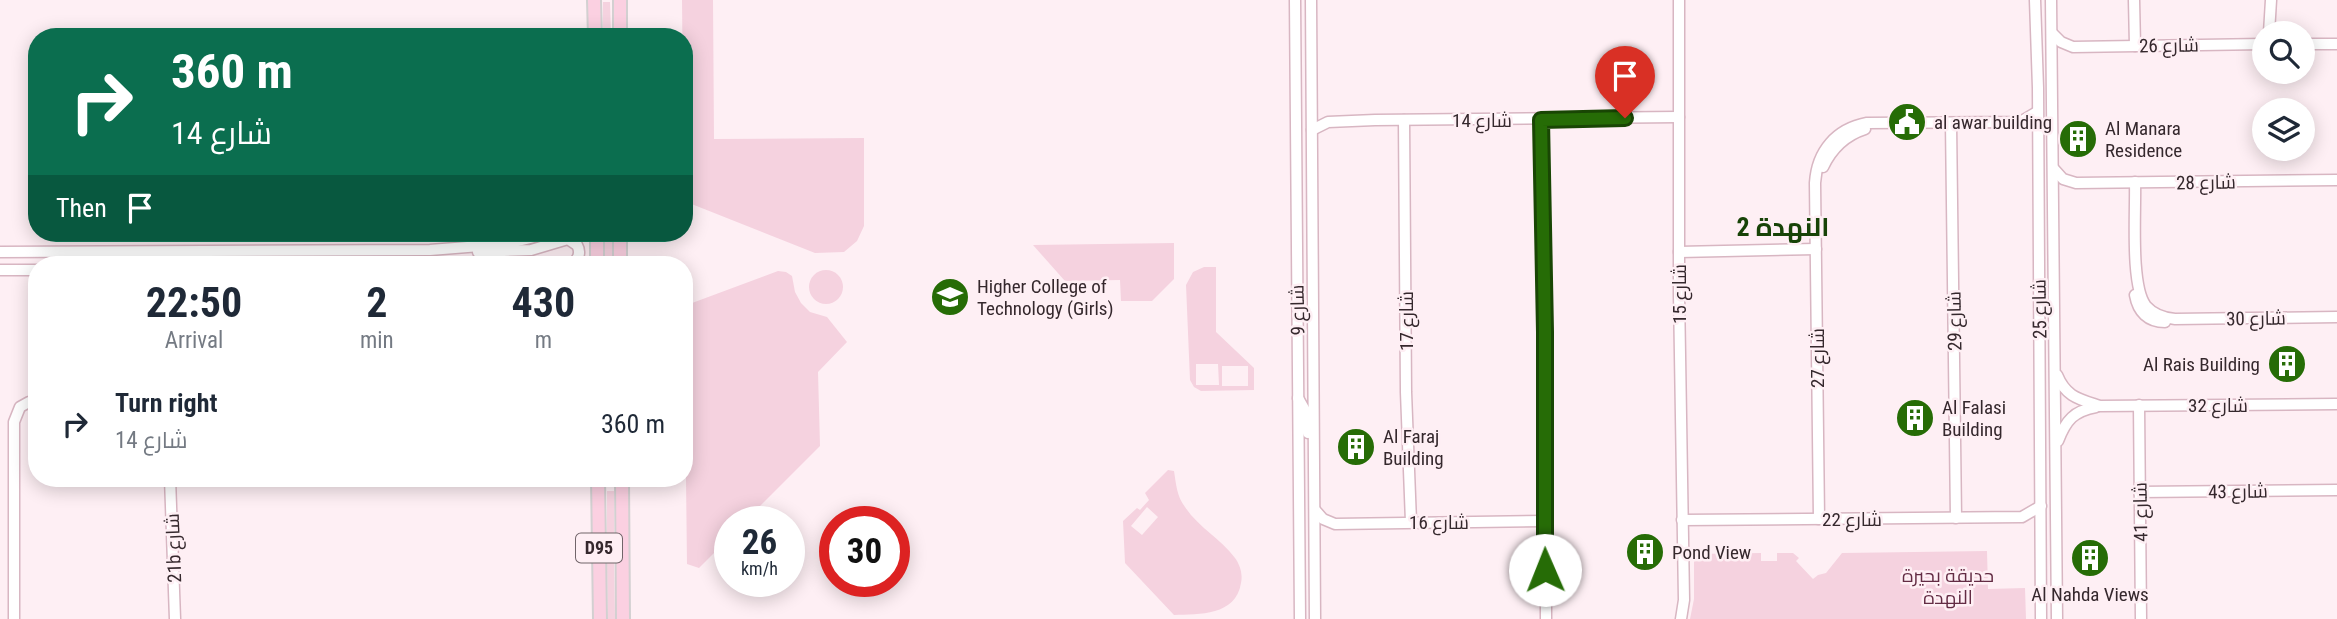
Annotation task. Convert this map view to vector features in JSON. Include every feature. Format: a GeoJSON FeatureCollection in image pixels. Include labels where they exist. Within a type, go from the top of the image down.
{"type":"FeatureCollection","features":[{"type":"Feature","properties":{"kind":"main road"},"geometry":{"type":"LineString","coordinates":[[594,0],[595,28]]}},
{"type":"Feature","properties":{"kind":"main road"},"geometry":{"type":"LineString","coordinates":[[620,0],[620,28]]}},
{"type":"Feature","properties":{"kind":"main road","name":"D95"},"geometry":{"type":"LineString","coordinates":[[598,487],[600,619]]}},
{"type":"Feature","properties":{"kind":"main road","name":"D95"},"geometry":{"type":"LineString","coordinates":[[622,487],[623,619]]}},
{"type":"Feature","properties":{"kind":"street"},"geometry":{"type":"LineString","coordinates":[[587,0],[594,18]]}},
{"type":"Feature","properties":{"kind":"street","name":"شارع 9"},"geometry":{"type":"LineString","coordinates":[[1295,0],[1300,619]]}},
{"type":"Feature","properties":{"kind":"street","name":"شارع 9"},"geometry":{"type":"LineString","coordinates":[[1311,0],[1315,619]]}},
{"type":"Feature","properties":{"kind":"street","name":"شارع 15"},"geometry":{"type":"LineString","coordinates":[[1679,0],[1684,600],[1681,619]]}},
{"type":"Feature","properties":{"kind":"street","name":"شارع 25"},"geometry":{"type":"LineString","coordinates":[[2035,0],[2041,619]]}},
{"type":"Feature","properties":{"kind":"street","name":"شارع 25"},"geometry":{"type":"LineString","coordinates":[[2051,0],[2057,619]]}},
{"type":"Feature","properties":{"kind":"street"},"geometry":{"type":"LineString","coordinates":[[2134,0],[2135,46]]}},
{"type":"Feature","properties":{"kind":"street"},"geometry":{"type":"LineString","coordinates":[[2270,21],[2271,0]]}},
{"type":"Feature","properties":{"kind":"street"},"geometry":{"type":"LineString","coordinates":[[2053,33],[2061,42],[2073,47]]}},
{"type":"Feature","properties":{"kind":"street","name":"شارع 26"},"geometry":{"type":"LineString","coordinates":[[2073,47],[2252,44]]}},
{"type":"Feature","properties":{"kind":"street"},"geometry":{"type":"LineString","coordinates":[[2315,44],[2337,44]]}},
{"type":"Feature","properties":{"kind":"street"},"geometry":{"type":"LineString","coordinates":[[2053,60],[2073,47]]}},
{"type":"Feature","properties":{"kind":"street","name":"شارع 27"},"geometry":{"type":"LineString","coordinates":[[2020,122],[2037,112]]}},
{"type":"Feature","properties":{"kind":"street","name":"شارع 14"},"geometry":{"type":"LineString","coordinates":[[1312,114],[1328,122]]}},
{"type":"Feature","properties":{"kind":"street","name":"شارع 14"},"geometry":{"type":"LineString","coordinates":[[1312,130],[1328,122],[1679,117]]}},
{"type":"Feature","properties":{"kind":"street","name":"شارع 17"},"geometry":{"type":"LineString","coordinates":[[1404,120],[1406,392],[1411,522]]}},
{"type":"Feature","properties":{"kind":"street"},"geometry":{"type":"LineString","coordinates":[[1541,120],[1546,619]]}},
{"type":"Feature","properties":{"kind":"street","name":"شارع 27"},"geometry":{"type":"LineString","coordinates":[[1819,519],[1816,198],[1823,167],[1834,148],[1859,131],[1892,124],[2020,122],[2037,131]]}},
{"type":"Feature","properties":{"kind":"street","name":"شارع 29"},"geometry":{"type":"LineString","coordinates":[[1951,123],[1956,518]]}},
{"type":"Feature","properties":{"kind":"street"},"geometry":{"type":"LineString","coordinates":[[2054,169],[2063,179],[2076,183]]}},
{"type":"Feature","properties":{"kind":"street","name":"شارع 28"},"geometry":{"type":"LineString","coordinates":[[2076,183],[2337,180]]}},
{"type":"Feature","properties":{"kind":"street"},"geometry":{"type":"LineString","coordinates":[[2054,198],[2063,188],[2076,183]]}},
{"type":"Feature","properties":{"kind":"street","name":"شارع 30"},"geometry":{"type":"LineString","coordinates":[[2135,183],[2137,281],[2148,308],[2160,316],[2175,319],[2337,317]]}},
{"type":"Feature","properties":{"kind":"street"},"geometry":{"type":"LineString","coordinates":[[430,250],[513,242]]}},
{"type":"Feature","properties":{"kind":"street"},"geometry":{"type":"LineString","coordinates":[[0,252],[510,251],[539,248],[558,242]]}},
{"type":"Feature","properties":{"kind":"street"},"geometry":{"type":"LineString","coordinates":[[1679,252],[1816,249]]}},
{"type":"Feature","properties":{"kind":"street"},"geometry":{"type":"LineString","coordinates":[[0,271],[28,270]]}},
{"type":"Feature","properties":{"kind":"street","name":"شارع 32"},"geometry":{"type":"LineString","coordinates":[[2056,372],[2070,395],[2083,402],[2100,405],[2337,404]]}},
{"type":"Feature","properties":{"kind":"street"},"geometry":{"type":"LineString","coordinates":[[1298,398],[1307,414],[1314,457]]}},
{"type":"Feature","properties":{"kind":"street","name":"شارع 32"},"geometry":{"type":"LineString","coordinates":[[2056,445],[2070,418],[2082,410],[2100,405]]}},
{"type":"Feature","properties":{"kind":"street","name":"شارع 41"},"geometry":{"type":"LineString","coordinates":[[2139,405],[2141,619]]}},
{"type":"Feature","properties":{"kind":"street"},"geometry":{"type":"LineString","coordinates":[[14,619],[14,430],[28,410]]}},
{"type":"Feature","properties":{"kind":"street","name":"21b شارع"},"geometry":{"type":"LineString","coordinates":[[170,487],[174,619]]}},
{"type":"Feature","properties":{"kind":"street","name":"شارع 43"},"geometry":{"type":"LineString","coordinates":[[2139,492],[2337,490]]}},
{"type":"Feature","properties":{"kind":"street","name":"شارع 22"},"geometry":{"type":"LineString","coordinates":[[1682,520],[2022,517],[2041,506]]}},
{"type":"Feature","properties":{"kind":"street"},"geometry":{"type":"LineString","coordinates":[[1315,509],[1323,519],[1335,523]]}},
{"type":"Feature","properties":{"kind":"street"},"geometry":{"type":"LineString","coordinates":[[2022,517],[2041,530]]}},
{"type":"Feature","properties":{"kind":"street","name":"شارع 16"},"geometry":{"type":"LineString","coordinates":[[1335,523],[1544,521]]}},
{"type":"Feature","properties":{"kind":"street"},"geometry":{"type":"LineString","coordinates":[[1315,536],[1335,523]]}},
{"type":"Feature","properties":{"kind":"street","name":"شارع 15"},"geometry":{"type":"LineString","coordinates":[[1675,619],[1683,588]]}},
{"type":"Feature","properties":{"kind":"green space"},"geometry":{"type":"Polygon","coordinates":[[[682,0],[713,0],[714,139],[864,138],[864,226],[857,241],[844,252],[815,253],[693,205],[693,28],[682,28],[682,0]]]}},
{"type":"Feature","properties":{"kind":"green space"},"geometry":{"type":"Polygon","coordinates":[[[603,2],[610,2],[611,28],[603,28],[603,2]]]}},
{"type":"Feature","properties":{"kind":"green space"},"geometry":{"type":"Polygon","coordinates":[[[605,242],[612,242],[612,256],[605,256],[605,242]]]}},
{"type":"Feature","properties":{"kind":"green space"},"geometry":{"type":"Polygon","coordinates":[[[1174,243],[1174,279],[1152,301],[1121,301],[1120,280],[1065,281],[1033,245],[1174,243]]]}},
{"type":"Feature","properties":{"kind":"green space"},"geometry":{"type":"Polygon","coordinates":[[[1204,267],[1216,267],[1216,332],[1254,368],[1254,390],[1201,391],[1194,387],[1190,380],[1186,285],[1193,272],[1204,267]],[[1196,364],[1196,385],[1219,385],[1218,364],[1196,364]],[[1222,366],[1222,386],[1248,386],[1248,366],[1222,366]]]}},
{"type":"Feature","properties":{"kind":"green space"},"geometry":{"type":"Polygon","coordinates":[[[826,270],[838,275],[843,287],[838,299],[826,304],[814,299],[809,287],[814,275],[826,270]]]}},
{"type":"Feature","properties":{"kind":"green space"},"geometry":{"type":"Polygon","coordinates":[[[778,271],[786,272],[792,276],[795,292],[801,303],[810,312],[827,317],[847,342],[818,372],[820,446],[760,506],[714,506],[714,553],[699,568],[687,564],[686,487],[693,487],[693,303],[778,271]]]}},
{"type":"Feature","properties":{"kind":"green space"},"geometry":{"type":"Polygon","coordinates":[[[1168,470],[1174,471],[1182,503],[1196,521],[1229,551],[1238,564],[1241,583],[1232,602],[1215,611],[1174,615],[1125,563],[1123,521],[1137,508],[1140,510],[1149,500],[1145,493],[1168,470]],[[1147,507],[1131,526],[1142,535],[1158,517],[1147,507]]]}},
{"type":"Feature","properties":{"kind":"green space"},"geometry":{"type":"Polygon","coordinates":[[[607,491],[614,491],[614,558],[607,558],[607,491]]]}},
{"type":"Feature","properties":{"kind":"green space","name":"حديقة بحيرة النهدة"},"geometry":{"type":"Polygon","coordinates":[[[1987,551],[1988,589],[2025,588],[2026,619],[1690,619],[1694,599],[1694,554],[1761,553],[1761,561],[1777,561],[1777,553],[1793,553],[1799,558],[1796,561],[1813,579],[1826,573],[1842,553],[1987,551]]]}},
{"type":"Feature","properties":{"kind":"green space"},"geometry":{"type":"Polygon","coordinates":[[[607,561],[614,561],[615,619],[608,619],[607,561]]]}},
{"type":"Feature","properties":{"kind":"place","name":"al awar building"},"geometry":{"type":"Point","coordinates":[1907,122]}},
{"type":"Feature","properties":{"kind":"place","name":"Al Manara Residence"},"geometry":{"type":"Point","coordinates":[2078,139]}},
{"type":"Feature","properties":{"kind":"place","name":"Higher College of Technology (Girls)"},"geometry":{"type":"Point","coordinates":[950,297]}},
{"type":"Feature","properties":{"kind":"place","name":"Al Rais Building"},"geometry":{"type":"Point","coordinates":[2287,364]}},
{"type":"Feature","properties":{"kind":"place","name":"Al Falasi Building"},"geometry":{"type":"Point","coordinates":[1915,418]}},
{"type":"Feature","properties":{"kind":"place","name":"Al Faraj Building"},"geometry":{"type":"Point","coordinates":[1356,447]}},
{"type":"Feature","properties":{"kind":"place","name":"Pond View"},"geometry":{"type":"Point","coordinates":[1645,552]}},
{"type":"Feature","properties":{"kind":"place","name":"Al Nahda Views"},"geometry":{"type":"Point","coordinates":[2090,558]}},
{"type":"Feature","properties":{"kind":"district","name":"النهدة 2"},"geometry":{"type":"Point","coordinates":[1783,227]}},
{"type":"Feature","properties":{"kind":"route"},"geometry":{"type":"LineString","coordinates":[[1545,570],[1545,332],[1541,120],[1625,118]]}}]}
